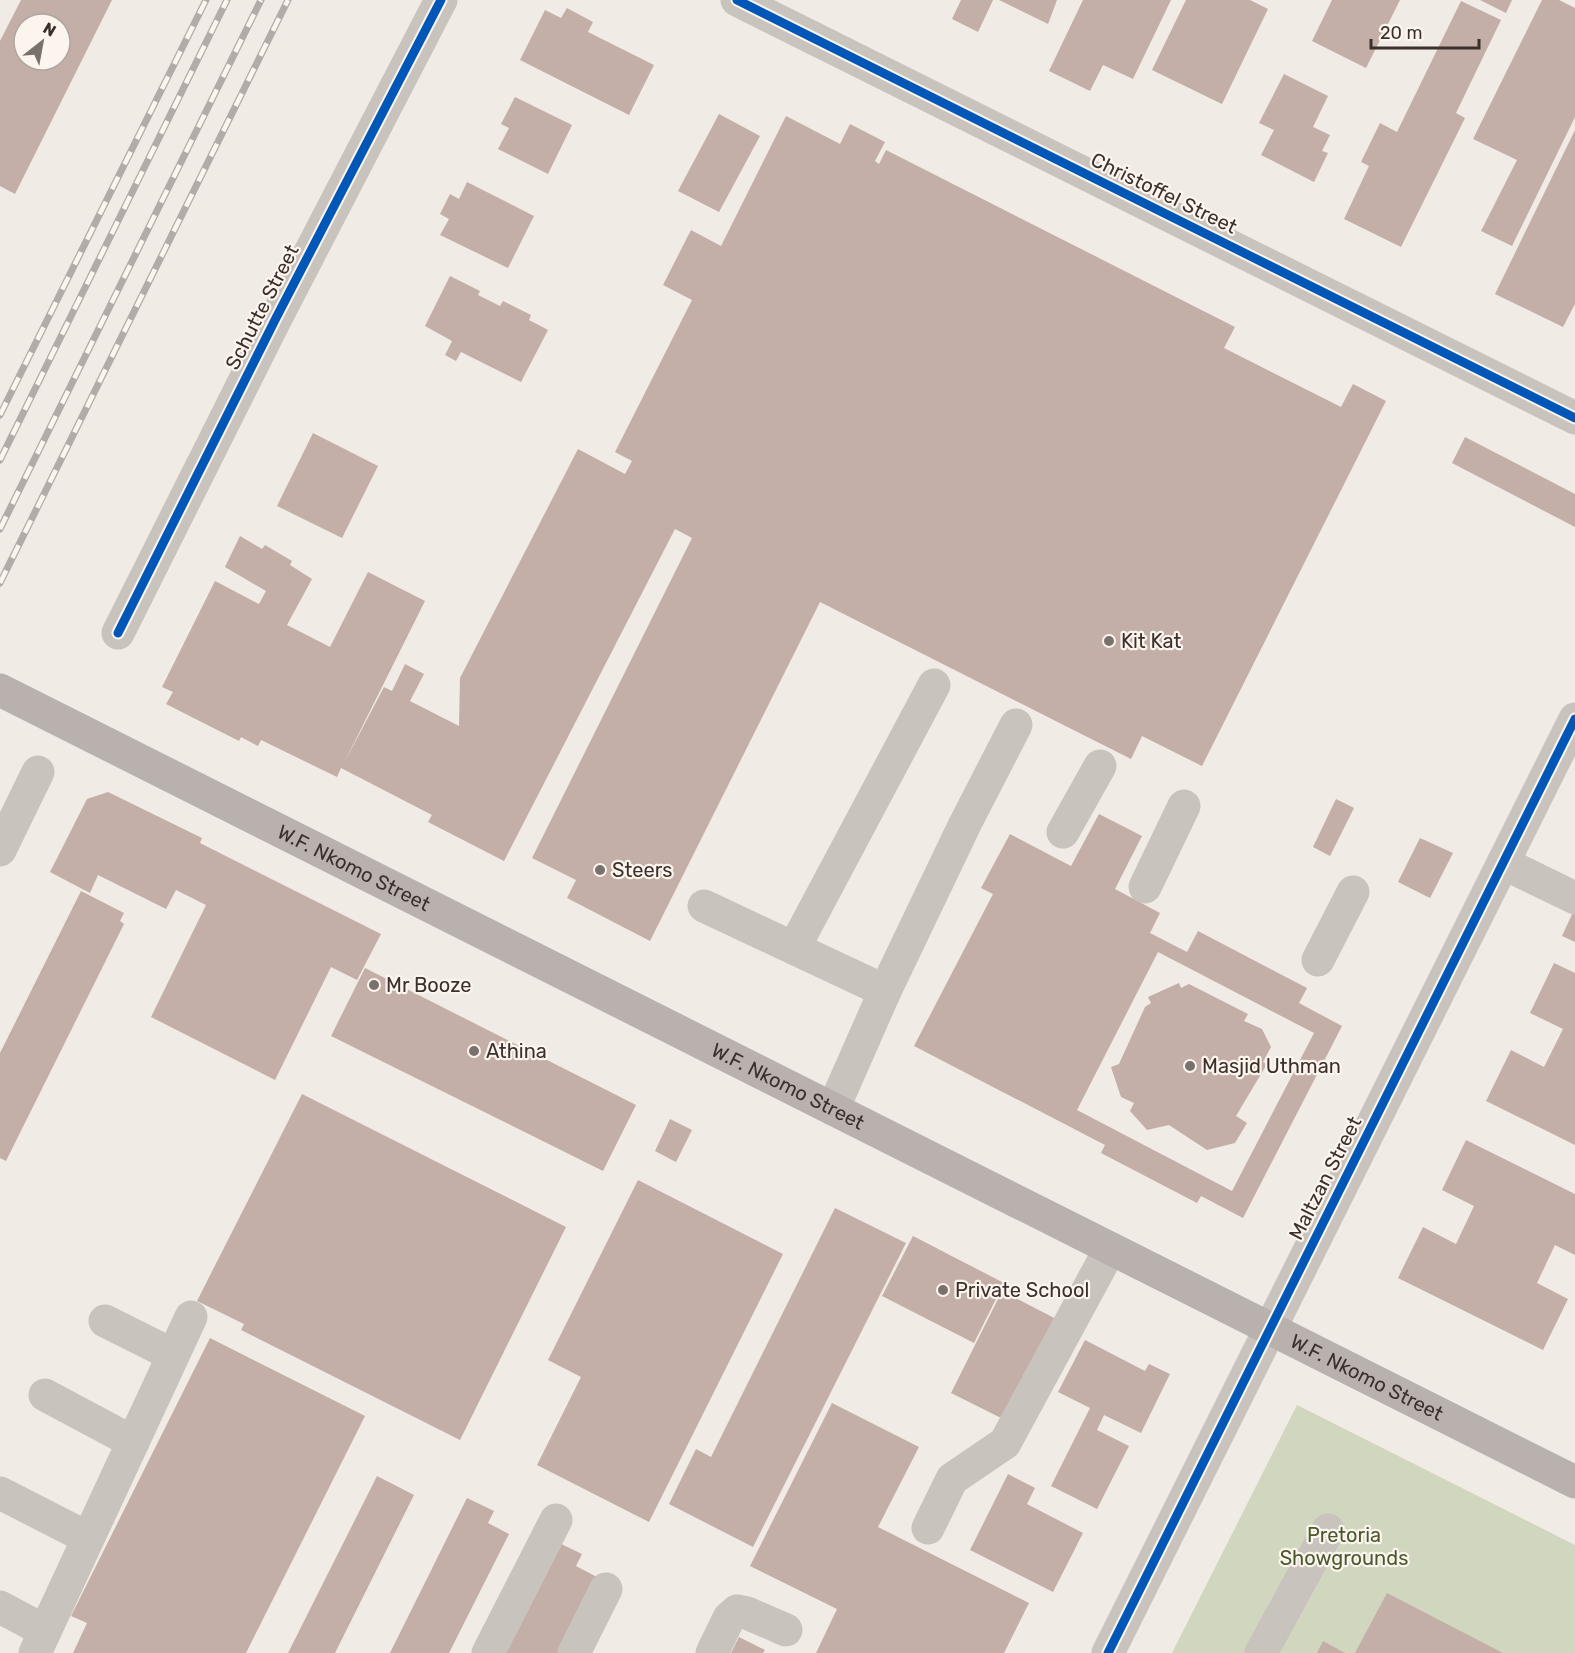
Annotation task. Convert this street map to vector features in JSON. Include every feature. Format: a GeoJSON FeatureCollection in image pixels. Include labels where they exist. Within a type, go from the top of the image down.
{"type":"FeatureCollection","features":[{"type":"Feature","properties":{"kind":"main road","name":"W.F. Nkomo Street"},"geometry":{"type":"LineString","coordinates":[[0,690],[1575,1482]]}},
{"type":"Feature","properties":{"kind":"street","name":"Schutte Street"},"geometry":{"type":"LineString","coordinates":[[118,633],[276,318],[441,0]]}},
{"type":"Feature","properties":{"kind":"street","name":"Christoffel Street"},"geometry":{"type":"LineString","coordinates":[[737,0],[1575,417]]}},
{"type":"Feature","properties":{"kind":"street"},"geometry":{"type":"LineString","coordinates":[[794,948],[934,685]]}},
{"type":"Feature","properties":{"kind":"street","name":"Maltzan Street"},"geometry":{"type":"LineString","coordinates":[[1108,1653],[1575,719]]}},
{"type":"Feature","properties":{"kind":"street"},"geometry":{"type":"LineString","coordinates":[[833,1109],[885,991],[965,824],[1016,725]]}},
{"type":"Feature","properties":{"kind":"street"},"geometry":{"type":"LineString","coordinates":[[1063,832],[1100,766]]}},
{"type":"Feature","properties":{"kind":"street"},"geometry":{"type":"LineString","coordinates":[[0,850],[38,772]]}},
{"type":"Feature","properties":{"kind":"street"},"geometry":{"type":"LineString","coordinates":[[1145,887],[1184,806]]}},
{"type":"Feature","properties":{"kind":"street"},"geometry":{"type":"LineString","coordinates":[[1503,863],[1575,898]]}},
{"type":"Feature","properties":{"kind":"street"},"geometry":{"type":"LineString","coordinates":[[1318,960],[1353,892]]}},
{"type":"Feature","properties":{"kind":"street"},"geometry":{"type":"LineString","coordinates":[[704,906],[885,991]]}},
{"type":"Feature","properties":{"kind":"street"},"geometry":{"type":"LineString","coordinates":[[928,1528],[952,1479],[1005,1443],[1110,1249]]}},
{"type":"Feature","properties":{"kind":"street"},"geometry":{"type":"LineString","coordinates":[[0,1607],[40,1642],[191,1317]]}},
{"type":"Feature","properties":{"kind":"street"},"geometry":{"type":"LineString","coordinates":[[105,1321],[173,1355]]}},
{"type":"Feature","properties":{"kind":"street"},"geometry":{"type":"LineString","coordinates":[[45,1395],[133,1442]]}},
{"type":"Feature","properties":{"kind":"street"},"geometry":{"type":"LineString","coordinates":[[0,1493],[88,1538]]}},
{"type":"Feature","properties":{"kind":"street"},"geometry":{"type":"LineString","coordinates":[[488,1653],[556,1520]]}},
{"type":"Feature","properties":{"kind":"street"},"geometry":{"type":"LineString","coordinates":[[1261,1653],[1328,1530]]}},
{"type":"Feature","properties":{"kind":"street"},"geometry":{"type":"LineString","coordinates":[[574,1653],[606,1589]]}},
{"type":"Feature","properties":{"kind":"street"},"geometry":{"type":"LineString","coordinates":[[712,1653],[729,1618],[737,1611],[786,1630]]}},
{"type":"Feature","properties":{"kind":"green space","name":"Pretoria Showgrounds"},"geometry":{"type":"Polygon","coordinates":[[[1297,1405],[1575,1545],[1575,1653],[1172,1653],[1297,1405]]]}},
{"type":"Feature","properties":{"kind":"building"},"geometry":{"type":"Polygon","coordinates":[[[21,0],[112,0],[15,194],[0,186],[0,41],[12,18],[12,72],[72,72],[72,12],[15,12],[21,0]]]}},
{"type":"Feature","properties":{"kind":"building"},"geometry":{"type":"Polygon","coordinates":[[[961,0],[993,0],[978,32],[952,19],[961,0]]]}},
{"type":"Feature","properties":{"kind":"building"},"geometry":{"type":"Polygon","coordinates":[[[999,0],[1057,0],[1048,24],[999,0]]]}},
{"type":"Feature","properties":{"kind":"building"},"geometry":{"type":"Polygon","coordinates":[[[1083,0],[1171,0],[1133,79],[1103,65],[1090,91],[1049,71],[1083,0]]]}},
{"type":"Feature","properties":{"kind":"building"},"geometry":{"type":"Polygon","coordinates":[[[1186,0],[1250,0],[1268,9],[1222,104],[1152,70],[1186,0]]]}},
{"type":"Feature","properties":{"kind":"building"},"geometry":{"type":"Polygon","coordinates":[[[1332,0],[1400,0],[1366,68],[1312,41],[1332,0]]]}},
{"type":"Feature","properties":{"kind":"building"},"geometry":{"type":"Polygon","coordinates":[[[1480,0],[1512,0],[1506,13],[1480,0]]]}},
{"type":"Feature","properties":{"kind":"building"},"geometry":{"type":"Polygon","coordinates":[[[1542,0],[1559,0],[1575,8],[1575,117],[1512,246],[1481,231],[1517,160],[1473,139],[1542,0]]]}},
{"type":"Feature","properties":{"kind":"building"},"geometry":{"type":"Polygon","coordinates":[[[1461,1],[1501,20],[1456,113],[1465,118],[1401,247],[1344,219],[1369,166],[1361,162],[1380,123],[1397,132],[1461,1]]]}},
{"type":"Feature","properties":{"kind":"building"},"geometry":{"type":"Polygon","coordinates":[[[567,8],[593,22],[588,32],[654,65],[629,115],[520,60],[545,10],[561,18],[567,8]]]}},
{"type":"Feature","properties":{"kind":"building"},"geometry":{"type":"Polygon","coordinates":[[[1284,74],[1328,96],[1313,127],[1330,135],[1322,151],[1328,153],[1314,182],[1261,155],[1274,130],[1259,123],[1284,74]]]}},
{"type":"Feature","properties":{"kind":"building"},"geometry":{"type":"Polygon","coordinates":[[[515,97],[572,125],[548,174],[498,149],[509,128],[501,124],[515,97]]]}},
{"type":"Feature","properties":{"kind":"building"},"geometry":{"type":"Polygon","coordinates":[[[719,114],[760,136],[719,212],[678,191],[719,114]]]}},
{"type":"Feature","properties":{"kind":"building"},"geometry":{"type":"Polygon","coordinates":[[[786,116],[840,144],[850,124],[885,142],[875,161],[879,164],[886,150],[1235,327],[1224,348],[1341,407],[1353,384],[1386,401],[1202,766],[1142,736],[1131,759],[820,602],[650,941],[567,898],[576,880],[532,858],[692,538],[675,529],[504,861],[428,822],[432,815],[341,768],[337,777],[261,740],[258,746],[241,737],[239,741],[166,704],[173,692],[162,687],[215,581],[259,604],[266,591],[225,567],[240,536],[262,549],[265,545],[292,561],[290,565],[312,579],[287,625],[330,647],[368,572],[425,601],[343,765],[384,687],[392,691],[405,664],[424,674],[410,701],[459,726],[460,678],[578,449],[625,474],[632,461],[615,452],[692,300],[663,285],[691,230],[721,246],[786,116]]]}},
{"type":"Feature","properties":{"kind":"building"},"geometry":{"type":"Polygon","coordinates":[[[1575,130],[1575,304],[1563,327],[1495,294],[1575,130]]]}},
{"type":"Feature","properties":{"kind":"building"},"geometry":{"type":"Polygon","coordinates":[[[467,182],[534,216],[508,268],[440,235],[449,219],[440,214],[450,194],[459,199],[467,182]]]}},
{"type":"Feature","properties":{"kind":"building"},"geometry":{"type":"Polygon","coordinates":[[[450,276],[480,291],[478,295],[500,306],[503,301],[531,315],[529,320],[548,330],[521,382],[461,352],[456,361],[445,355],[452,341],[425,326],[450,276]]]}},
{"type":"Feature","properties":{"kind":"building"},"geometry":{"type":"Polygon","coordinates":[[[313,433],[378,466],[342,538],[277,506],[313,433]]]}},
{"type":"Feature","properties":{"kind":"building"},"geometry":{"type":"Polygon","coordinates":[[[1465,437],[1575,494],[1575,527],[1452,463],[1465,437]]]}},
{"type":"Feature","properties":{"kind":"building"},"geometry":{"type":"Polygon","coordinates":[[[108,792],[202,838],[200,843],[381,934],[357,980],[331,967],[275,1080],[151,1017],[206,905],[176,890],[166,909],[98,875],[90,893],[50,872],[87,799],[108,792]]]}},
{"type":"Feature","properties":{"kind":"building"},"geometry":{"type":"Polygon","coordinates":[[[1336,799],[1354,808],[1330,856],[1313,847],[1336,799]]]}},
{"type":"Feature","properties":{"kind":"building"},"geometry":{"type":"Polygon","coordinates":[[[1099,814],[1142,836],[1115,889],[1160,913],[1150,933],[1187,952],[1198,931],[1307,988],[1299,1003],[1342,1026],[1243,1218],[1201,1196],[1197,1203],[1101,1153],[1105,1145],[914,1046],[993,894],[981,888],[1010,834],[1071,866],[1099,814]],[[1158,952],[1077,1110],[1232,1191],[1314,1033],[1158,952]]]}},
{"type":"Feature","properties":{"kind":"building"},"geometry":{"type":"Polygon","coordinates":[[[1420,838],[1453,853],[1430,898],[1398,882],[1420,838]]]}},
{"type":"Feature","properties":{"kind":"building"},"geometry":{"type":"Polygon","coordinates":[[[81,891],[124,913],[120,921],[124,924],[6,1161],[0,1158],[0,1053],[81,891]]]}},
{"type":"Feature","properties":{"kind":"building"},"geometry":{"type":"Polygon","coordinates":[[[1575,908],[1575,942],[1562,936],[1575,908]]]}},
{"type":"Feature","properties":{"kind":"building"},"geometry":{"type":"Polygon","coordinates":[[[1554,963],[1575,973],[1575,1145],[1486,1101],[1511,1050],[1544,1067],[1563,1029],[1530,1013],[1554,963]]]}},
{"type":"Feature","properties":{"kind":"building"},"geometry":{"type":"Polygon","coordinates":[[[365,968],[636,1105],[603,1171],[331,1036],[365,968]]]}},
{"type":"Feature","properties":{"kind":"building","name":"Masjid Uthman"},"geometry":{"type":"Polygon","coordinates":[[[1179,983],[1181,988],[1189,984],[1248,1014],[1244,1021],[1262,1029],[1271,1047],[1263,1062],[1267,1064],[1236,1116],[1247,1123],[1235,1143],[1207,1150],[1169,1125],[1147,1130],[1130,1111],[1134,1103],[1121,1097],[1111,1067],[1119,1064],[1145,1007],[1151,1003],[1148,997],[1179,983]]]}},
{"type":"Feature","properties":{"kind":"building"},"geometry":{"type":"Polygon","coordinates":[[[302,1094],[566,1227],[460,1440],[241,1330],[244,1324],[197,1301],[302,1094]]]}},
{"type":"Feature","properties":{"kind":"building"},"geometry":{"type":"Polygon","coordinates":[[[670,1119],[692,1130],[676,1162],[655,1151],[670,1119]]]}},
{"type":"Feature","properties":{"kind":"building"},"geometry":{"type":"Polygon","coordinates":[[[1466,1140],[1575,1194],[1575,1255],[1555,1245],[1537,1283],[1568,1299],[1543,1350],[1398,1278],[1423,1227],[1456,1244],[1474,1206],[1442,1190],[1466,1140]]]}},
{"type":"Feature","properties":{"kind":"building"},"geometry":{"type":"Polygon","coordinates":[[[638,1180],[783,1254],[649,1522],[537,1465],[581,1377],[548,1360],[638,1180]]]}},
{"type":"Feature","properties":{"kind":"building"},"geometry":{"type":"Polygon","coordinates":[[[835,1208],[906,1243],[753,1547],[669,1504],[696,1449],[711,1457],[835,1208]]]}},
{"type":"Feature","properties":{"kind":"building","name":"Private School"},"geometry":{"type":"Polygon","coordinates":[[[913,1236],[1004,1283],[974,1343],[882,1296],[913,1236]]]}},
{"type":"Feature","properties":{"kind":"building"},"geometry":{"type":"Polygon","coordinates":[[[1002,1291],[1060,1321],[1009,1422],[951,1393],[1002,1291]]]}},
{"type":"Feature","properties":{"kind":"building"},"geometry":{"type":"Polygon","coordinates":[[[210,1338],[365,1416],[246,1653],[73,1653],[87,1623],[71,1616],[210,1338]]]}},
{"type":"Feature","properties":{"kind":"building"},"geometry":{"type":"Polygon","coordinates":[[[1085,1340],[1145,1371],[1149,1364],[1170,1374],[1141,1433],[1104,1415],[1097,1430],[1129,1446],[1097,1509],[1051,1486],[1090,1408],[1058,1392],[1085,1340]]]}},
{"type":"Feature","properties":{"kind":"building"},"geometry":{"type":"Polygon","coordinates":[[[832,1403],[919,1447],[878,1527],[1029,1603],[1004,1653],[816,1653],[837,1609],[750,1566],[832,1403]]]}},
{"type":"Feature","properties":{"kind":"building"},"geometry":{"type":"Polygon","coordinates":[[[1008,1474],[1035,1488],[1027,1504],[1083,1533],[1053,1592],[970,1550],[1008,1474]]]}},
{"type":"Feature","properties":{"kind":"building"},"geometry":{"type":"Polygon","coordinates":[[[377,1476],[414,1495],[335,1653],[288,1653],[377,1476]]]}},
{"type":"Feature","properties":{"kind":"building"},"geometry":{"type":"Polygon","coordinates":[[[467,1498],[494,1511],[488,1523],[509,1534],[449,1653],[390,1653],[467,1498]]]}},
{"type":"Feature","properties":{"kind":"building"},"geometry":{"type":"Polygon","coordinates":[[[555,1541],[582,1554],[576,1566],[597,1577],[559,1653],[499,1653],[555,1541]]]}},
{"type":"Feature","properties":{"kind":"building"},"geometry":{"type":"Polygon","coordinates":[[[1387,1593],[1503,1653],[1355,1653],[1387,1593]]]}},
{"type":"Feature","properties":{"kind":"building"},"geometry":{"type":"Polygon","coordinates":[[[739,1637],[765,1650],[763,1653],[731,1653],[739,1637]]]}},
{"type":"Feature","properties":{"kind":"building"},"geometry":{"type":"Polygon","coordinates":[[[1323,1641],[1345,1653],[1317,1653],[1323,1641]]]}},
{"type":"Feature","properties":{"kind":"railway"},"geometry":{"type":"LineString","coordinates":[[0,415],[206,0]]}},
{"type":"Feature","properties":{"kind":"railway"},"geometry":{"type":"LineString","coordinates":[[0,460],[227,0]]}},
{"type":"Feature","properties":{"kind":"railway"},"geometry":{"type":"LineString","coordinates":[[0,529],[261,0]]}},
{"type":"Feature","properties":{"kind":"railway"},"geometry":{"type":"LineString","coordinates":[[0,583],[288,0]]}},
{"type":"Feature","properties":{"kind":"cycle path"},"geometry":{"type":"LineString","coordinates":[[118,633],[276,318],[441,0]]}},
{"type":"Feature","properties":{"kind":"cycle path"},"geometry":{"type":"LineString","coordinates":[[737,0],[1575,418]]}},
{"type":"Feature","properties":{"kind":"cycle path"},"geometry":{"type":"LineString","coordinates":[[1108,1653],[1575,719]]}},
{"type":"Feature","properties":{"kind":"place","name":"Kit Kat"},"geometry":{"type":"Point","coordinates":[1109,641]}},
{"type":"Feature","properties":{"kind":"place","name":"Steers"},"geometry":{"type":"Point","coordinates":[600,870]}},
{"type":"Feature","properties":{"kind":"place","name":"Mr Booze"},"geometry":{"type":"Point","coordinates":[374,985]}},
{"type":"Feature","properties":{"kind":"place","name":"Athina"},"geometry":{"type":"Point","coordinates":[474,1051]}},
{"type":"Feature","properties":{"kind":"place","name":"Masjid Uthman"},"geometry":{"type":"Point","coordinates":[1190,1066]}},
{"type":"Feature","properties":{"kind":"place","name":"Private School"},"geometry":{"type":"Point","coordinates":[943,1290]}}]}
